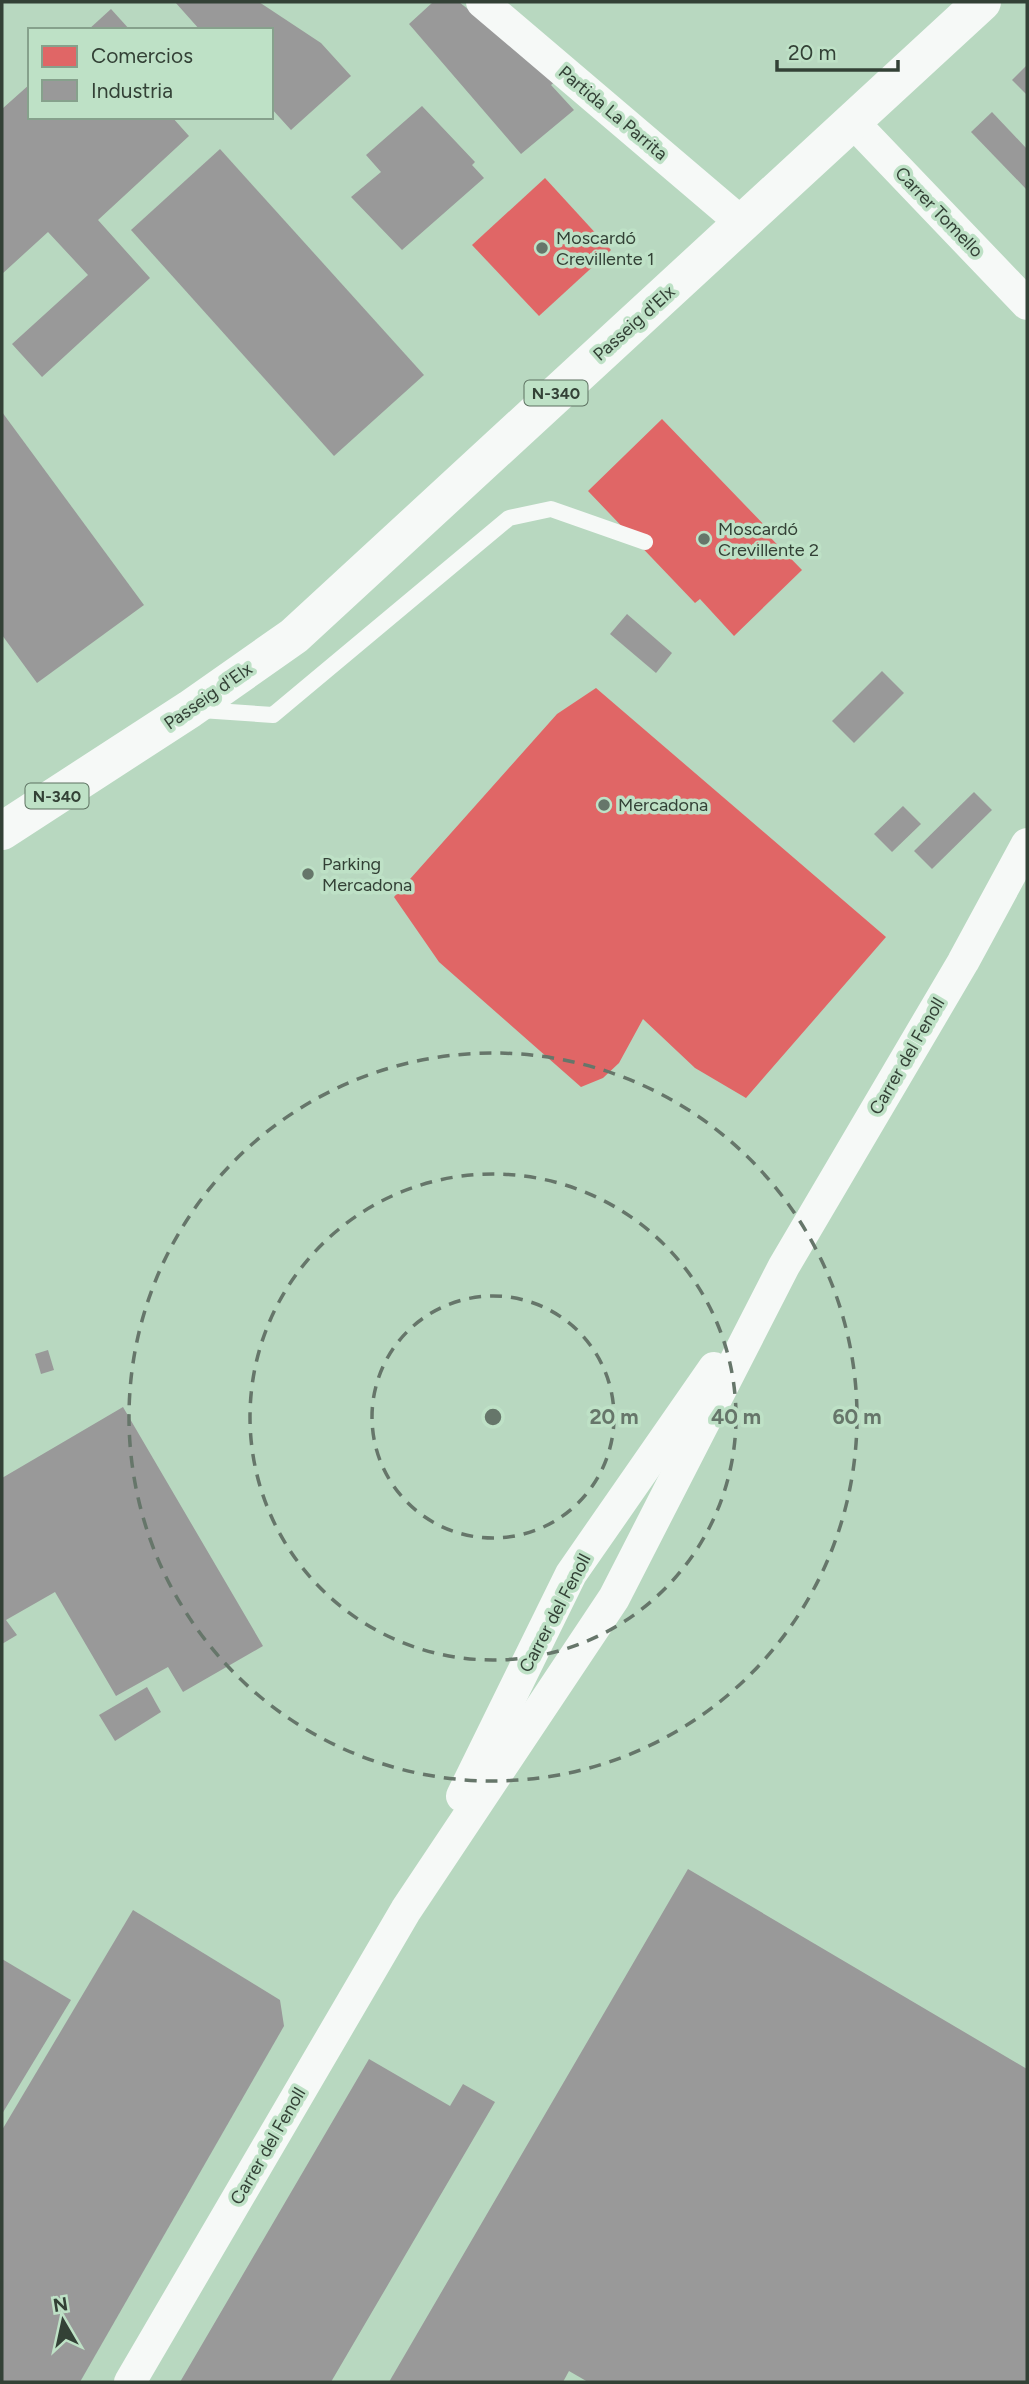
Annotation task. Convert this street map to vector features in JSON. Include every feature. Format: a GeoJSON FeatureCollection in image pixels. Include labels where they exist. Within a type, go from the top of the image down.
{"type":"FeatureCollection","features":[{"type":"Feature","properties":{"kind":"highway","name":"Passeig d'Elx"},"geometry":{"type":"LineString","coordinates":[[2,831],[190,709],[294,636],[982,2]]}},
{"type":"Feature","properties":{"kind":"highway","name":"Passeig d'Elx"},"geometry":{"type":"LineString","coordinates":[[2,810],[111,760]]}},
{"type":"Feature","properties":{"kind":"street","name":"Partida La Parrita"},"geometry":{"type":"LineString","coordinates":[[482,2],[743,224]]}},
{"type":"Feature","properties":{"kind":"street","name":"Carrer Tomello"},"geometry":{"type":"LineString","coordinates":[[851,120],[1027,304]]}},
{"type":"Feature","properties":{"kind":"street","name":"Carrer del Fenoll"},"geometry":{"type":"LineString","coordinates":[[130,2382],[406,1910],[614,1598],[784,1266],[1027,844]]}},
{"type":"Feature","properties":{"kind":"street","name":"Carrer del Fenoll"},"geometry":{"type":"LineString","coordinates":[[406,1910],[572,1574],[784,1266]]}},
{"type":"Feature","properties":{"kind":"lane"},"geometry":{"type":"LineString","coordinates":[[190,709],[274,715],[509,518],[551,509],[645,542]]}},
{"type":"Feature","properties":{"kind":"shaded area"},"geometry":{"type":"Polygon","coordinates":[[[2,2],[1027,2],[1027,2382],[2,2382],[2,2]]]}},
{"type":"Feature","properties":{"kind":"building: Comercios"},"geometry":{"type":"Polygon","coordinates":[[[545,178],[611,250],[539,316],[472,245],[545,178]]]}},
{"type":"Feature","properties":{"kind":"building: Comercios"},"geometry":{"type":"Polygon","coordinates":[[[662,419],[770,531],[767,534],[802,570],[734,636],[700,599],[695,603],[588,491],[662,419]]]}},
{"type":"Feature","properties":{"kind":"building: Comercios","name":"Mercadona"},"geometry":{"type":"Polygon","coordinates":[[[596,688],[886,937],[746,1098],[695,1068],[643,1019],[619,1063],[603,1078],[581,1087],[439,962],[394,897],[557,714],[596,688]]]}},
{"type":"Feature","properties":{"kind":"building: Industria"},"geometry":{"type":"Polygon","coordinates":[[[175,2],[259,2],[321,43],[351,76],[291,130],[273,110],[273,28],[198,28],[175,2]]]}},
{"type":"Feature","properties":{"kind":"building: Industria"},"geometry":{"type":"Polygon","coordinates":[[[433,2],[459,2],[557,80],[551,85],[574,110],[521,154],[409,24],[433,2]]]}},
{"type":"Feature","properties":{"kind":"building: Industria"},"geometry":{"type":"Polygon","coordinates":[[[111,9],[128,28],[90,28],[111,9]]]}},
{"type":"Feature","properties":{"kind":"building: Industria"},"geometry":{"type":"Polygon","coordinates":[[[1027,65],[1027,95],[1012,80],[1027,65]]]}},
{"type":"Feature","properties":{"kind":"building: Industria"},"geometry":{"type":"Polygon","coordinates":[[[28,86],[28,119],[174,119],[189,136],[98,220],[150,278],[42,377],[12,344],[88,275],[48,232],[2,274],[2,109],[28,86]]]}},
{"type":"Feature","properties":{"kind":"building: Industria"},"geometry":{"type":"Polygon","coordinates":[[[422,106],[475,162],[472,165],[484,178],[402,250],[351,197],[381,172],[366,155],[422,106]]]}},
{"type":"Feature","properties":{"kind":"building: Industria"},"geometry":{"type":"Polygon","coordinates":[[[992,112],[1027,149],[1027,190],[971,132],[992,112]]]}},
{"type":"Feature","properties":{"kind":"building: Industria"},"geometry":{"type":"Polygon","coordinates":[[[220,149],[424,375],[334,456],[131,230],[220,149]]]}},
{"type":"Feature","properties":{"kind":"building: Industria"},"geometry":{"type":"Polygon","coordinates":[[[2,412],[144,605],[37,683],[2,635],[2,412]]]}},
{"type":"Feature","properties":{"kind":"building: Industria"},"geometry":{"type":"Polygon","coordinates":[[[627,614],[672,653],[656,673],[610,634],[627,614]]]}},
{"type":"Feature","properties":{"kind":"building: Industria"},"geometry":{"type":"Polygon","coordinates":[[[882,671],[904,693],[854,743],[832,721],[882,671]]]}},
{"type":"Feature","properties":{"kind":"building: Industria"},"geometry":{"type":"Polygon","coordinates":[[[974,792],[992,810],[932,869],[914,851],[974,792]]]}},
{"type":"Feature","properties":{"kind":"building: Industria"},"geometry":{"type":"Polygon","coordinates":[[[903,806],[921,824],[892,852],[874,834],[903,806]]]}},
{"type":"Feature","properties":{"kind":"building: Industria"},"geometry":{"type":"Polygon","coordinates":[[[48,1350],[54,1370],[41,1374],[35,1354],[48,1350]]]}},
{"type":"Feature","properties":{"kind":"building: Industria"},"geometry":{"type":"Polygon","coordinates":[[[123,1407],[263,1646],[183,1692],[168,1667],[116,1696],[55,1592],[6,1620],[17,1635],[2,1644],[2,1478],[123,1407]]]}},
{"type":"Feature","properties":{"kind":"building: Industria"},"geometry":{"type":"Polygon","coordinates":[[[147,1687],[161,1712],[115,1741],[99,1715],[147,1687]]]}},
{"type":"Feature","properties":{"kind":"building: Industria"},"geometry":{"type":"Polygon","coordinates":[[[688,1869],[1027,2069],[1027,2382],[588,2382],[569,2371],[563,2382],[389,2382],[688,1869]]]}},
{"type":"Feature","properties":{"kind":"building: Industria"},"geometry":{"type":"Polygon","coordinates":[[[133,1910],[280,2000],[284,2026],[80,2382],[2,2382],[2,2130],[133,1910]]]}},
{"type":"Feature","properties":{"kind":"building: Industria"},"geometry":{"type":"Polygon","coordinates":[[[2,1959],[71,2000],[2,2114],[2,1959]]]}},
{"type":"Feature","properties":{"kind":"building: Industria"},"geometry":{"type":"Polygon","coordinates":[[[369,2059],[450,2106],[463,2084],[495,2102],[331,2382],[180,2382],[369,2059]]]}},
{"type":"Feature","properties":{"kind":"place","name":"Moscardó Crevillente 1"},"geometry":{"type":"Point","coordinates":[542,248]}},
{"type":"Feature","properties":{"kind":"place","name":"Moscardó Crevillente 2"},"geometry":{"type":"Point","coordinates":[704,539]}},
{"type":"Feature","properties":{"kind":"place","name":"Mercadona"},"geometry":{"type":"Point","coordinates":[604,805]}},
{"type":"Feature","properties":{"kind":"place","name":"Parking Mercadona"},"geometry":{"type":"Point","coordinates":[308,874]}}]}
